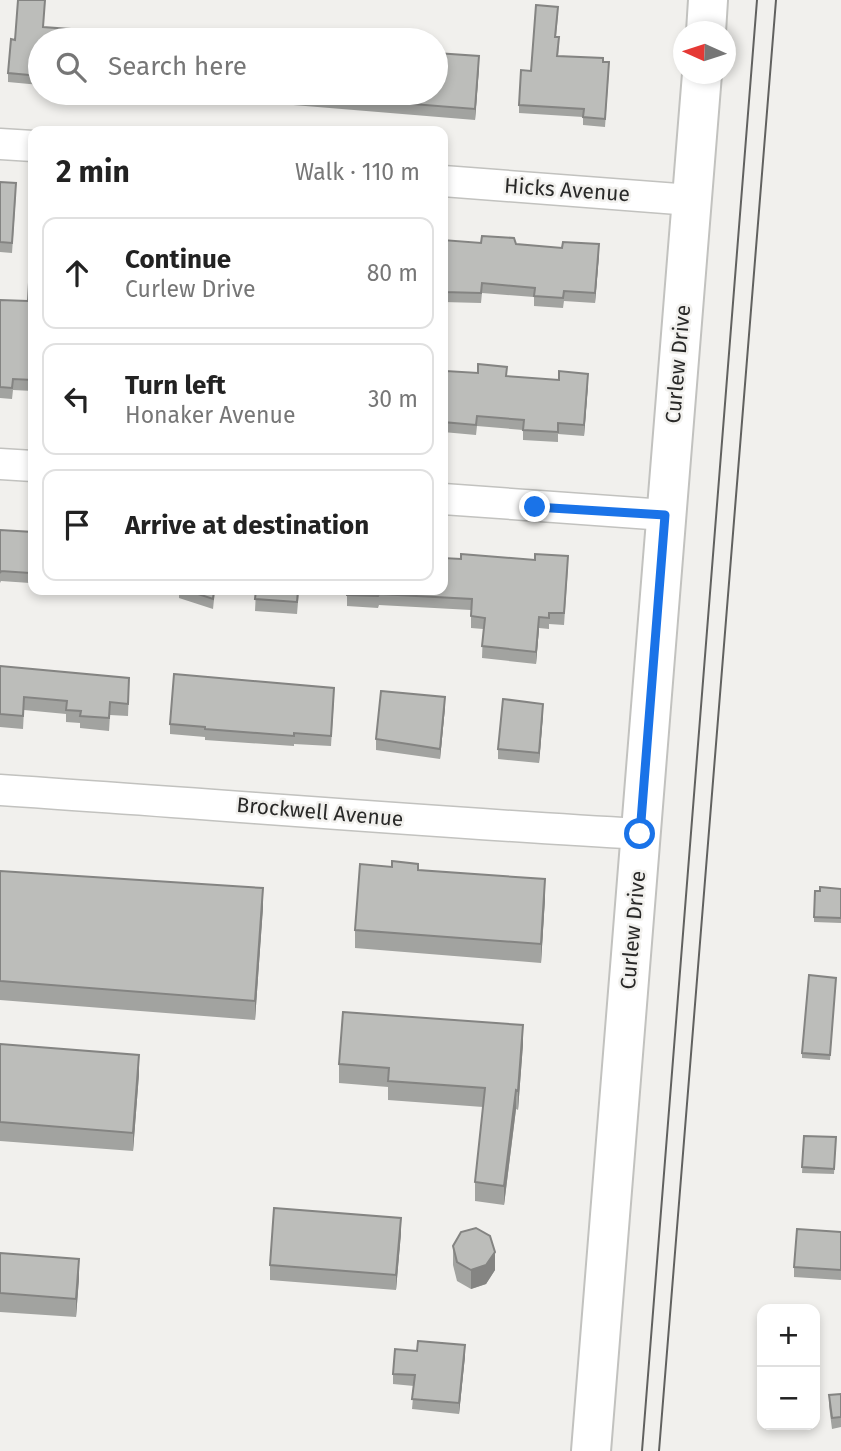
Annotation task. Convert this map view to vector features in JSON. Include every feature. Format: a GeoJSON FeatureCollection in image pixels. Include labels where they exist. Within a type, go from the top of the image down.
{"type":"FeatureCollection","features":[{"type":"Feature","properties":{"kind":"street"},"geometry":{"type":"LineString","coordinates":[[707,21],[709,0]]}},
{"type":"Feature","properties":{"kind":"street","name":"Curlew Drive"},"geometry":{"type":"LineString","coordinates":[[591,1451],[701,84]]}},
{"type":"Feature","properties":{"kind":"street"},"geometry":{"type":"LineString","coordinates":[[0,144],[28,146]]}},
{"type":"Feature","properties":{"kind":"street","name":"Hicks Avenue"},"geometry":{"type":"LineString","coordinates":[[448,181],[691,200]]}},
{"type":"Feature","properties":{"kind":"street"},"geometry":{"type":"LineString","coordinates":[[0,464],[28,466]]}},
{"type":"Feature","properties":{"kind":"street"},"geometry":{"type":"LineString","coordinates":[[448,499],[665,515]]}},
{"type":"Feature","properties":{"kind":"street","name":"Brockwell Avenue"},"geometry":{"type":"LineString","coordinates":[[0,790],[640,834]]}},
{"type":"Feature","properties":{"kind":"building"},"geometry":{"type":"Polygon","coordinates":[[[18,0],[45,0],[43,27],[57,28],[28,28],[28,75],[8,73],[11,39],[15,40],[18,0]]]}},
{"type":"Feature","properties":{"kind":"building"},"geometry":{"type":"Polygon","coordinates":[[[536,5],[558,7],[555,37],[559,37],[557,56],[603,58],[603,62],[609,62],[605,119],[583,117],[584,109],[519,105],[521,70],[531,71],[536,5]]]}},
{"type":"Feature","properties":{"kind":"building"},"geometry":{"type":"Polygon","coordinates":[[[448,54],[479,56],[475,109],[425,105],[448,105],[448,54]]]}},
{"type":"Feature","properties":{"kind":"building"},"geometry":{"type":"Polygon","coordinates":[[[0,182],[16,183],[12,243],[0,242],[0,182]]]}},
{"type":"Feature","properties":{"kind":"building"},"geometry":{"type":"Polygon","coordinates":[[[482,236],[514,238],[516,244],[562,248],[563,242],[599,244],[595,293],[564,291],[563,298],[534,296],[535,288],[482,283],[481,293],[448,292],[448,240],[481,243],[482,236]]]}},
{"type":"Feature","properties":{"kind":"building"},"geometry":{"type":"Polygon","coordinates":[[[0,300],[28,301],[28,380],[13,379],[12,388],[0,387],[0,300]]]}},
{"type":"Feature","properties":{"kind":"building"},"geometry":{"type":"Polygon","coordinates":[[[478,364],[507,367],[506,376],[559,380],[559,371],[588,374],[584,425],[558,423],[558,432],[523,430],[524,420],[477,416],[476,425],[448,422],[448,371],[478,373],[478,364]]]}},
{"type":"Feature","properties":{"kind":"building"},"geometry":{"type":"Polygon","coordinates":[[[0,530],[28,532],[28,573],[0,573],[0,530]]]}},
{"type":"Feature","properties":{"kind":"building"},"geometry":{"type":"Polygon","coordinates":[[[461,554],[535,560],[535,554],[568,556],[564,613],[549,613],[549,618],[539,617],[536,652],[482,646],[485,618],[471,616],[472,599],[398,595],[448,595],[448,558],[461,559],[461,554]]]}},
{"type":"Feature","properties":{"kind":"building"},"geometry":{"type":"Polygon","coordinates":[[[255,595],[298,595],[297,602],[255,599],[255,595]]]}},
{"type":"Feature","properties":{"kind":"building"},"geometry":{"type":"Polygon","coordinates":[[[0,666],[129,678],[128,704],[110,702],[109,718],[80,716],[81,711],[66,710],[67,701],[24,697],[23,716],[0,714],[0,666]]]}},
{"type":"Feature","properties":{"kind":"building"},"geometry":{"type":"Polygon","coordinates":[[[174,674],[334,688],[331,736],[294,733],[294,736],[170,724],[174,674]]]}},
{"type":"Feature","properties":{"kind":"building"},"geometry":{"type":"Polygon","coordinates":[[[381,691],[445,697],[440,749],[376,739],[381,691]]]}},
{"type":"Feature","properties":{"kind":"building"},"geometry":{"type":"Polygon","coordinates":[[[503,699],[543,704],[539,753],[498,749],[503,699]]]}},
{"type":"Feature","properties":{"kind":"building"},"geometry":{"type":"Polygon","coordinates":[[[392,861],[418,864],[418,870],[545,879],[541,944],[355,930],[360,864],[392,867],[392,861]]]}},
{"type":"Feature","properties":{"kind":"building"},"geometry":{"type":"Polygon","coordinates":[[[0,871],[263,888],[255,1001],[0,981],[0,871]]]}},
{"type":"Feature","properties":{"kind":"building"},"geometry":{"type":"Polygon","coordinates":[[[820,887],[841,889],[841,918],[814,917],[815,891],[820,891],[820,887]]]}},
{"type":"Feature","properties":{"kind":"building"},"geometry":{"type":"Polygon","coordinates":[[[809,975],[836,978],[830,1055],[802,1053],[809,975]]]}},
{"type":"Feature","properties":{"kind":"building"},"geometry":{"type":"Polygon","coordinates":[[[343,1012],[523,1025],[518,1091],[516,1090],[504,1186],[475,1182],[485,1088],[388,1081],[389,1068],[339,1064],[343,1012]]]}},
{"type":"Feature","properties":{"kind":"building"},"geometry":{"type":"Polygon","coordinates":[[[0,1044],[139,1055],[133,1133],[0,1122],[0,1044]]]}},
{"type":"Feature","properties":{"kind":"building"},"geometry":{"type":"Polygon","coordinates":[[[804,1136],[836,1137],[834,1169],[802,1167],[804,1136]]]}},
{"type":"Feature","properties":{"kind":"building"},"geometry":{"type":"Polygon","coordinates":[[[274,1208],[401,1218],[396,1275],[270,1265],[274,1208]]]}},
{"type":"Feature","properties":{"kind":"building"},"geometry":{"type":"Polygon","coordinates":[[[476,1228],[490,1236],[495,1252],[486,1265],[471,1270],[457,1262],[453,1246],[461,1232],[476,1228]]]}},
{"type":"Feature","properties":{"kind":"building"},"geometry":{"type":"Polygon","coordinates":[[[797,1229],[841,1232],[841,1270],[794,1267],[797,1229]]]}},
{"type":"Feature","properties":{"kind":"building"},"geometry":{"type":"Polygon","coordinates":[[[0,1253],[79,1259],[76,1299],[0,1293],[0,1253]]]}},
{"type":"Feature","properties":{"kind":"building"},"geometry":{"type":"Polygon","coordinates":[[[418,1341],[465,1345],[459,1403],[412,1399],[415,1375],[393,1374],[395,1349],[417,1351],[418,1341]]]}},
{"type":"Feature","properties":{"kind":"building"},"geometry":{"type":"Polygon","coordinates":[[[841,1394],[841,1417],[832,1418],[829,1395],[841,1394]]]}},
{"type":"Feature","properties":{"kind":"tram line"},"geometry":{"type":"LineString","coordinates":[[642,1451],[757,0]]}},
{"type":"Feature","properties":{"kind":"tram line"},"geometry":{"type":"LineString","coordinates":[[659,1451],[776,0]]}},
{"type":"Feature","properties":{"kind":"route"},"geometry":{"type":"LineString","coordinates":[[535,507],[665,515],[640,834]]}}]}
